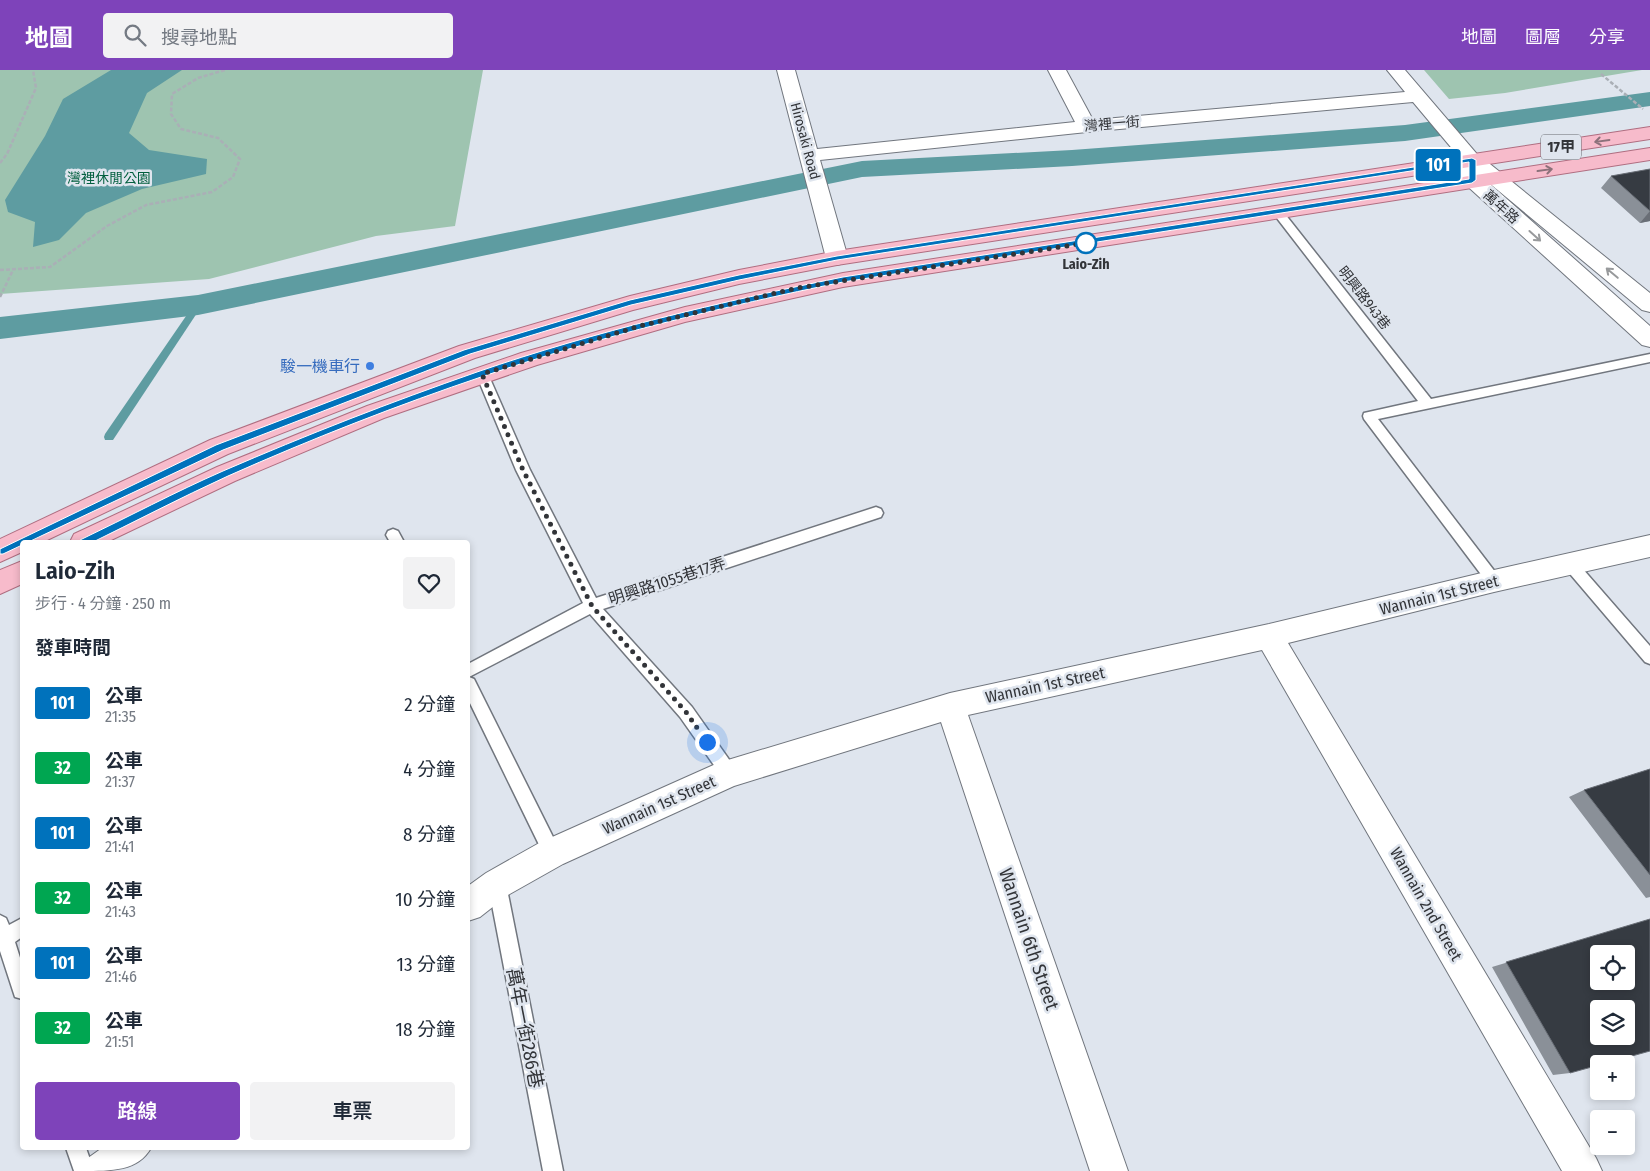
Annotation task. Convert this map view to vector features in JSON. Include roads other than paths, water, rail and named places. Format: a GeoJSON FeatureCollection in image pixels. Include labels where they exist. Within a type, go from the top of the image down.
{"type":"FeatureCollection","features":[{"type":"Feature","properties":{"kind":"main road","name":"17甲"},"geometry":{"type":"LineString","coordinates":[[87,540],[225,474],[364,417],[482,374],[640,326],[797,288],[1277,211],[1650,134]]}},
{"type":"Feature","properties":{"kind":"main road","name":"17甲"},"geometry":{"type":"LineString","coordinates":[[23,540],[220,447],[467,352],[630,303],[739,277],[837,258],[1472,170],[1497,177],[1650,154]]}},
{"type":"Feature","properties":{"kind":"main road","name":"17甲"},"geometry":{"type":"LineString","coordinates":[[0,551],[20,542]]}},
{"type":"Feature","properties":{"kind":"main road"},"geometry":{"type":"LineString","coordinates":[[0,583],[20,573]]}},
{"type":"Feature","properties":{"kind":"street","name":"Hirosaki Road"},"geometry":{"type":"LineString","coordinates":[[786,70],[837,258]]}},
{"type":"Feature","properties":{"kind":"street"},"geometry":{"type":"LineString","coordinates":[[1057,70],[1087,126]]}},
{"type":"Feature","properties":{"kind":"street","name":"萬年路"},"geometry":{"type":"LineString","coordinates":[[1396,70],[1421,101],[1456,138],[1472,170],[1650,339]]}},
{"type":"Feature","properties":{"kind":"street","name":"灣裡一街"},"geometry":{"type":"LineString","coordinates":[[808,156],[1087,126],[1421,101]]}},
{"type":"Feature","properties":{"kind":"street","name":"萬年路"},"geometry":{"type":"LineString","coordinates":[[1497,177],[1650,305]]}},
{"type":"Feature","properties":{"kind":"street","name":"Wannain 1st Street"},"geometry":{"type":"LineString","coordinates":[[470,904],[497,884],[552,853],[729,773],[950,706],[1269,636],[1494,581],[1650,546]]}},
{"type":"Feature","properties":{"kind":"street","name":"Wannain 2nd Street"},"geometry":{"type":"LineString","coordinates":[[1269,636],[1583,1171]]}},
{"type":"Feature","properties":{"kind":"street","name":"Wannain 6th Street"},"geometry":{"type":"LineString","coordinates":[[950,706],[1109,1171]]}},
{"type":"Feature","properties":{"kind":"street"},"geometry":{"type":"LineString","coordinates":[[101,1171],[130,1150]]}},
{"type":"Feature","properties":{"kind":"lane","name":"明興路943巷"},"geometry":{"type":"LineString","coordinates":[[1277,211],[1427,403]]}},
{"type":"Feature","properties":{"kind":"lane"},"geometry":{"type":"LineString","coordinates":[[1494,581],[1369,416],[1650,358]]}},
{"type":"Feature","properties":{"kind":"lane"},"geometry":{"type":"LineString","coordinates":[[482,374],[523,470],[592,606],[686,712],[729,773]]}},
{"type":"Feature","properties":{"kind":"lane","name":"明興路1055巷17弄"},"geometry":{"type":"LineString","coordinates":[[470,670],[592,606],[876,513]]}},
{"type":"Feature","properties":{"kind":"lane"},"geometry":{"type":"LineString","coordinates":[[1570,564],[1650,657]]}},
{"type":"Feature","properties":{"kind":"lane"},"geometry":{"type":"LineString","coordinates":[[470,688],[552,853]]}},
{"type":"Feature","properties":{"kind":"lane","name":"萬年一街286巷"},"geometry":{"type":"LineString","coordinates":[[497,884],[554,1171]]}},
{"type":"Feature","properties":{"kind":"lane"},"geometry":{"type":"LineString","coordinates":[[20,928],[2,934],[20,984]]}},
{"type":"Feature","properties":{"kind":"lane"},"geometry":{"type":"LineString","coordinates":[[77,1150],[84,1171]]}},
{"type":"Feature","properties":{"kind":"water"},"geometry":{"type":"Polygon","coordinates":[[[111,70],[182,70],[147,93],[129,133],[149,150],[207,159],[206,174],[142,189],[86,213],[59,240],[33,247],[35,222],[8,212],[5,200],[45,136],[63,99],[111,70]]]}},
{"type":"Feature","properties":{"kind":"waterway"},"geometry":{"type":"LineString","coordinates":[[0,328],[198,305],[862,169],[1072,158],[1405,133],[1650,99]]}},
{"type":"Feature","properties":{"kind":"waterway"},"geometry":{"type":"LineString","coordinates":[[109,437],[198,305]]}},
{"type":"Feature","properties":{"kind":"place","name":"Laio-Zih"},"geometry":{"type":"Point","coordinates":[1086,243]}},
{"type":"Feature","properties":{"kind":"place","name":"駿一機車行"},"geometry":{"type":"Point","coordinates":[370,366]}},
{"type":"Feature","properties":{"kind":"park label","name":"灣裡休閒公園"},"geometry":{"type":"Point","coordinates":[109,178]}}]}
